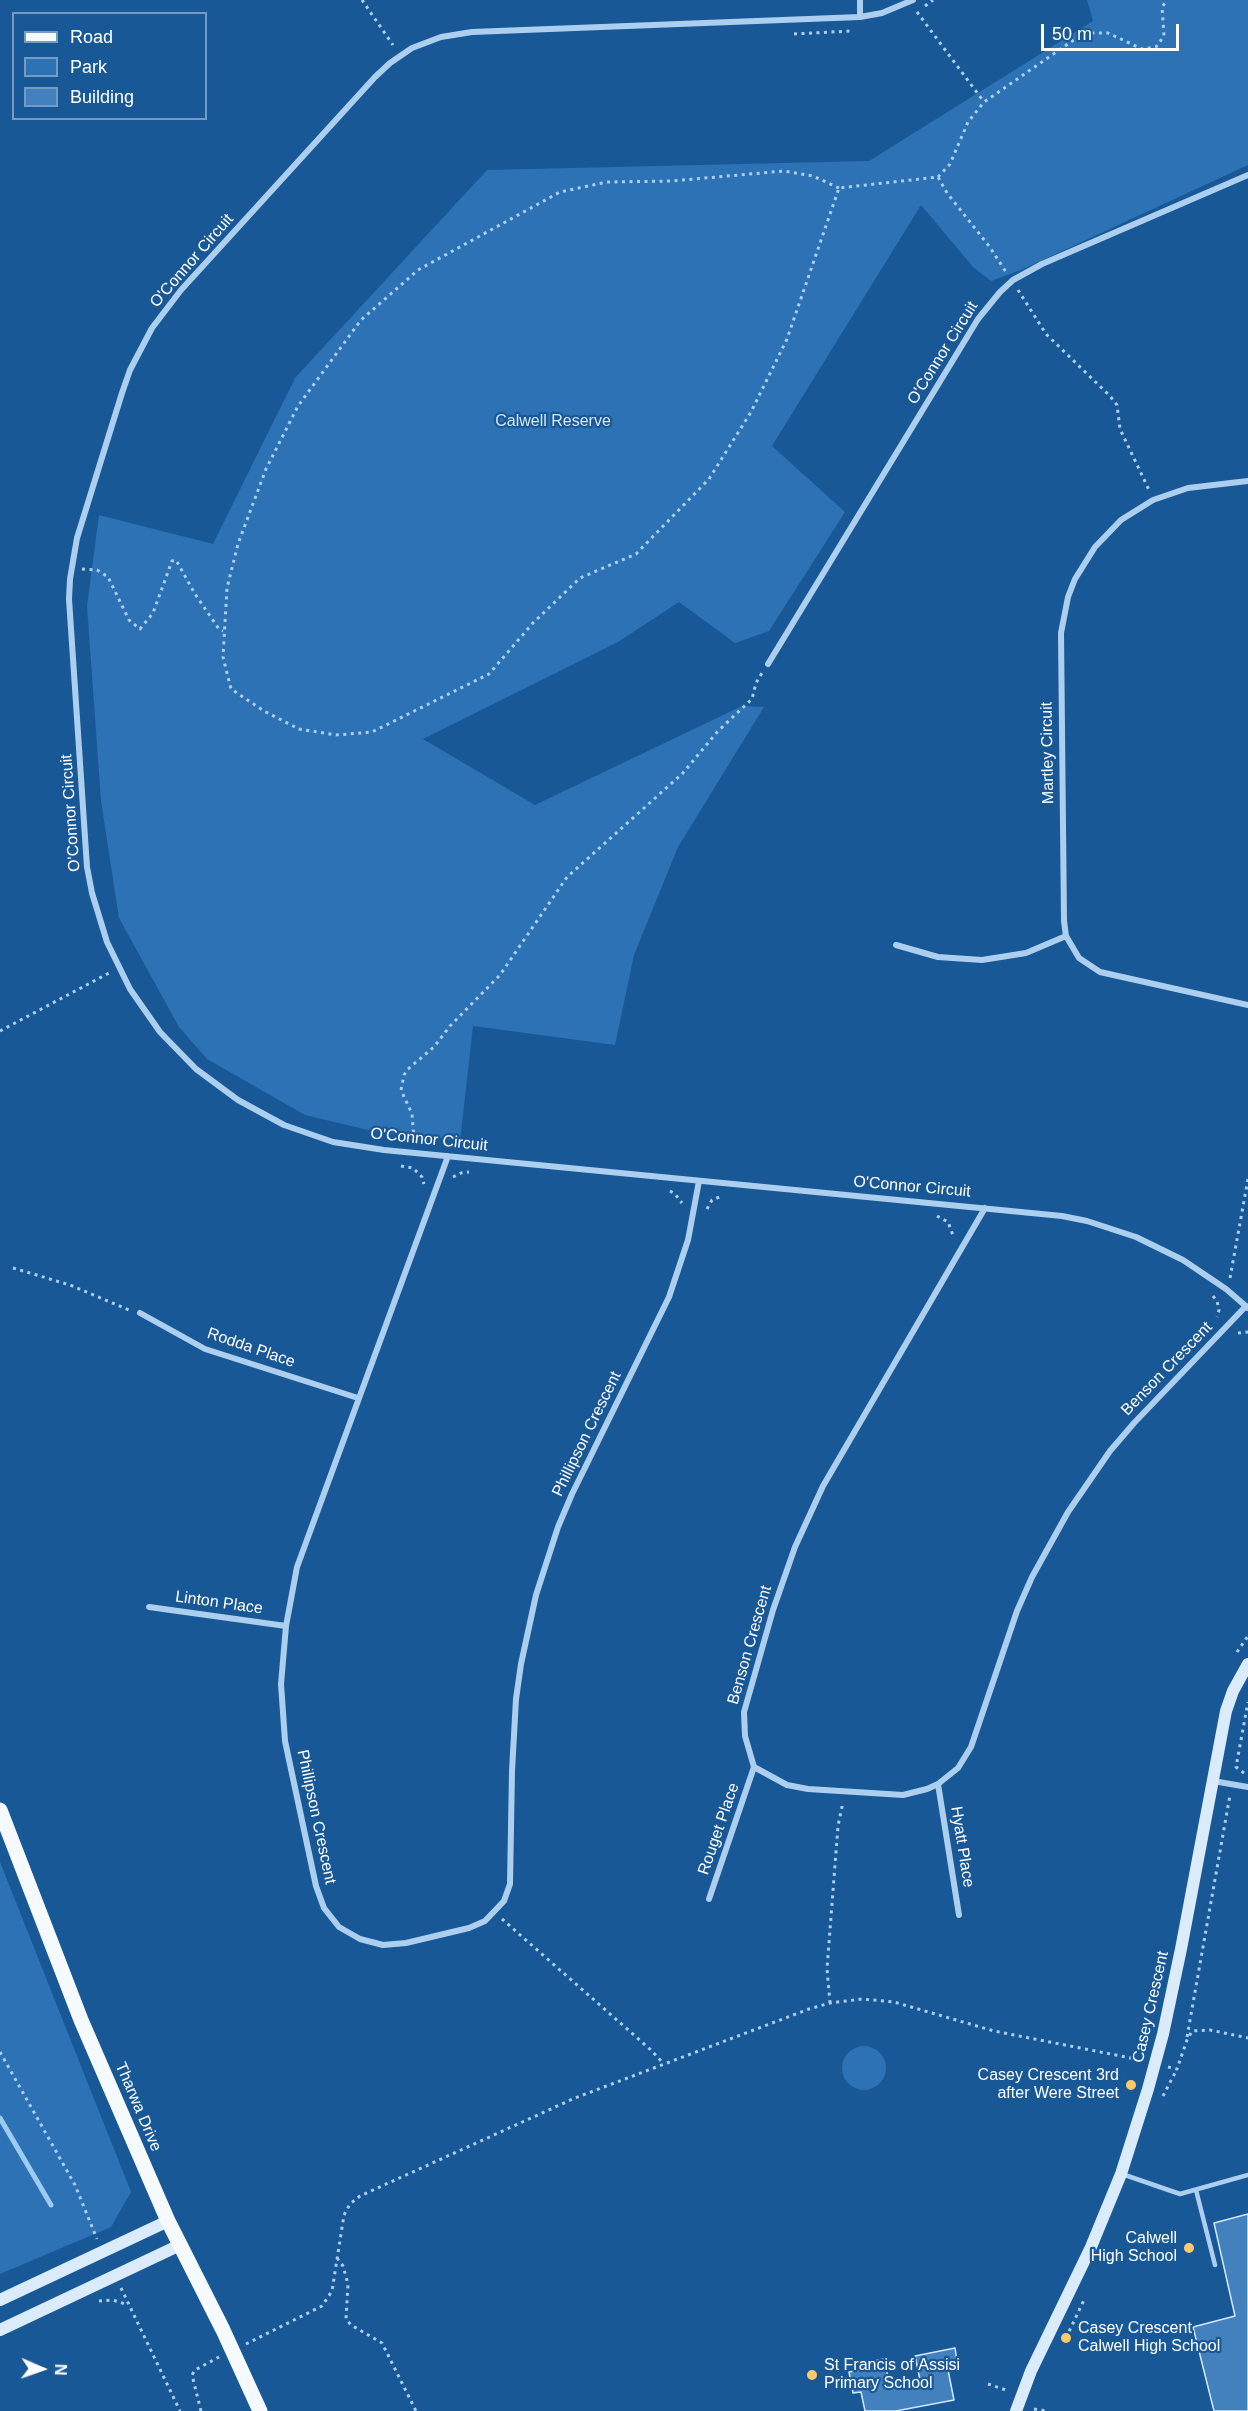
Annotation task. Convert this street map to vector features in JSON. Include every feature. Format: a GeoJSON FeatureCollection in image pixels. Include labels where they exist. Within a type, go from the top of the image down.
{"type":"FeatureCollection","features":[{"type":"Feature","properties":{"kind":"main road","name":"Tharwa Drive"},"geometry":{"type":"LineString","coordinates":[[0,1810],[81,2020],[168,2221],[224,2331],[260,2411]]}},
{"type":"Feature","properties":{"kind":"street"},"geometry":{"type":"LineString","coordinates":[[860,0],[860,17]]}},
{"type":"Feature","properties":{"kind":"street","name":"O'Connor Circuit"},"geometry":{"type":"LineString","coordinates":[[913,0],[882,13],[860,17],[472,32],[441,37],[412,48],[375,77],[181,290],[152,328],[126,382],[77,538],[69,599],[87,867],[92,893],[107,942],[130,989],[160,1032],[196,1069],[238,1100],[284,1125],[333,1142],[384,1150],[1062,1216],[1087,1221],[1136,1237],[1183,1260],[1226,1289],[1247,1307]]}},
{"type":"Feature","properties":{"kind":"street","name":"O'Connor Circuit"},"geometry":{"type":"LineString","coordinates":[[768,664],[978,319],[1000,292],[1013,280],[1042,264],[1248,175]]}},
{"type":"Feature","properties":{"kind":"street","name":"Martley Circuit"},"geometry":{"type":"LineString","coordinates":[[1066,936],[1060,633],[1072,588],[1095,547],[1121,520],[1152,500],[1188,488],[1248,480]]}},
{"type":"Feature","properties":{"kind":"street"},"geometry":{"type":"LineString","coordinates":[[896,945],[938,957],[982,960],[1026,953],[1066,936],[1079,958],[1100,972],[1248,1005]]}},
{"type":"Feature","properties":{"kind":"street","name":"Phillipson Crescent"},"geometry":{"type":"LineString","coordinates":[[448,1156],[297,1567],[286,1626],[281,1684],[285,1742],[316,1886],[324,1908],[339,1927],[349,1934],[383,1945],[406,1943],[469,1928],[485,1921],[504,1901],[510,1884],[516,1700],[521,1664],[536,1595],[558,1527],[572,1494],[669,1297],[688,1240],[699,1181]]}},
{"type":"Feature","properties":{"kind":"street","name":"Benson Crescent"},"geometry":{"type":"LineString","coordinates":[[985,1208],[839,1457],[795,1547],[773,1610],[744,1712],[745,1736],[754,1767],[787,1785],[808,1789],[903,1795],[938,1784],[958,1768],[971,1747],[1017,1611],[1032,1577],[1068,1512],[1110,1451],[1134,1422],[1247,1307]]}},
{"type":"Feature","properties":{"kind":"street","name":"Rodda Place"},"geometry":{"type":"LineString","coordinates":[[140,1313],[206,1349],[358,1398]]}},
{"type":"Feature","properties":{"kind":"street","name":"Linton Place"},"geometry":{"type":"LineString","coordinates":[[149,1607],[286,1626]]}},
{"type":"Feature","properties":{"kind":"street","name":"Casey Crescent"},"geometry":{"type":"LineString","coordinates":[[1016,2411],[1031,2371],[1091,2247],[1120,2174],[1155,2064],[1181,1949],[1226,1711],[1233,1690],[1248,1664]]}},
{"type":"Feature","properties":{"kind":"street","name":"Rouget Place"},"geometry":{"type":"LineString","coordinates":[[709,1899],[754,1767]]}},
{"type":"Feature","properties":{"kind":"street"},"geometry":{"type":"LineString","coordinates":[[1212,1780],[1248,1787]]}},
{"type":"Feature","properties":{"kind":"street","name":"Hyatt Place"},"geometry":{"type":"LineString","coordinates":[[938,1784],[959,1915]]}},
{"type":"Feature","properties":{"kind":"street"},"geometry":{"type":"LineString","coordinates":[[0,2300],[168,2221]]}},
{"type":"Feature","properties":{"kind":"street"},"geometry":{"type":"LineString","coordinates":[[0,2330],[180,2245]]}},
{"type":"Feature","properties":{"kind":"lane"},"geometry":{"type":"LineString","coordinates":[[1120,2174],[1180,2194],[1248,2175]]}},
{"type":"Feature","properties":{"kind":"lane"},"geometry":{"type":"LineString","coordinates":[[1196,2190],[1215,2265]]}},
{"type":"Feature","properties":{"kind":"path"},"geometry":{"type":"LineString","coordinates":[[362,0],[381,31]]}},
{"type":"Feature","properties":{"kind":"path"},"geometry":{"type":"LineString","coordinates":[[910,14],[933,0]]}},
{"type":"Feature","properties":{"kind":"path"},"geometry":{"type":"LineString","coordinates":[[839,188],[787,339],[751,412],[709,479],[636,554],[580,578],[533,623],[489,674],[372,732],[327,734],[299,729],[264,711],[231,689],[224,657],[226,588],[238,544],[266,469],[298,406],[361,320],[418,270],[560,192],[607,182],[672,182],[784,171],[813,176],[839,188],[938,177],[950,164],[968,122],[984,102],[1081,35],[1108,33],[1142,49],[1156,47],[1164,36],[1162,7],[1167,0]]}},
{"type":"Feature","properties":{"kind":"path"},"geometry":{"type":"LineString","coordinates":[[918,13],[984,102]]}},
{"type":"Feature","properties":{"kind":"path"},"geometry":{"type":"LineString","coordinates":[[783,34],[855,30]]}},
{"type":"Feature","properties":{"kind":"path"},"geometry":{"type":"LineString","coordinates":[[394,46],[402,42]]}},
{"type":"Feature","properties":{"kind":"path"},"geometry":{"type":"LineString","coordinates":[[938,177],[947,193],[989,246],[1006,273],[1012,269]]}},
{"type":"Feature","properties":{"kind":"path"},"geometry":{"type":"LineString","coordinates":[[1013,280],[1046,334],[1117,405],[1120,429],[1136,460],[1152,500]]}},
{"type":"Feature","properties":{"kind":"path"},"geometry":{"type":"LineString","coordinates":[[84,559],[84,569],[97,570],[108,577],[129,620],[140,629],[153,613],[172,561],[176,560],[195,594],[219,629],[223,631]]}},
{"type":"Feature","properties":{"kind":"path"},"geometry":{"type":"LineString","coordinates":[[415,1130],[412,1114],[401,1090],[404,1075],[408,1069],[434,1047],[450,1026],[500,975],[567,878],[682,774],[718,731],[752,699],[756,683],[768,664]]}},
{"type":"Feature","properties":{"kind":"path"},"geometry":{"type":"LineString","coordinates":[[0,1031],[93,982]]}},
{"type":"Feature","properties":{"kind":"path"},"geometry":{"type":"LineString","coordinates":[[390,1164],[413,1168],[422,1177],[424,1187],[422,1196],[433,1196]]}},
{"type":"Feature","properties":{"kind":"path"},"geometry":{"type":"LineString","coordinates":[[453,1178],[461,1173],[470,1172]]}},
{"type":"Feature","properties":{"kind":"path"},"geometry":{"type":"LineString","coordinates":[[1221,1270],[1231,1277],[1248,1179]]}},
{"type":"Feature","properties":{"kind":"path"},"geometry":{"type":"LineString","coordinates":[[668,1191],[681,1200],[683,1216],[705,1219],[707,1207],[712,1200],[719,1196],[729,1196]]}},
{"type":"Feature","properties":{"kind":"path"},"geometry":{"type":"LineString","coordinates":[[937,1216],[948,1222],[953,1237]]}},
{"type":"Feature","properties":{"kind":"path"},"geometry":{"type":"LineString","coordinates":[[13,1268],[70,1285],[117,1307],[140,1313]]}},
{"type":"Feature","properties":{"kind":"path"},"geometry":{"type":"LineString","coordinates":[[1210,1293],[1217,1301],[1219,1310],[1217,1319]]}},
{"type":"Feature","properties":{"kind":"path"},"geometry":{"type":"LineString","coordinates":[[1232,1335],[1248,1332]]}},
{"type":"Feature","properties":{"kind":"path"},"geometry":{"type":"LineString","coordinates":[[1236,1653],[1248,1636]]}},
{"type":"Feature","properties":{"kind":"path"},"geometry":{"type":"LineString","coordinates":[[1248,1702],[1236,1767],[1248,1775]]}},
{"type":"Feature","properties":{"kind":"path"},"geometry":{"type":"LineString","coordinates":[[830,2003],[827,1969],[838,1826],[843,1802],[854,1803]]}},
{"type":"Feature","properties":{"kind":"path"},"geometry":{"type":"LineString","coordinates":[[1187,2040],[1228,1804]]}},
{"type":"Feature","properties":{"kind":"path"},"geometry":{"type":"LineString","coordinates":[[495,1913],[663,2063]]}},
{"type":"Feature","properties":{"kind":"path"},"geometry":{"type":"LineString","coordinates":[[237,2348],[321,2306],[332,2291],[344,2215],[350,2204],[360,2196],[574,2098],[808,2009],[830,2003],[862,2000],[894,2002],[994,2031],[1140,2059],[1177,2069],[1192,2031],[1210,2030],[1248,2038]]}},
{"type":"Feature","properties":{"kind":"path"},"geometry":{"type":"LineString","coordinates":[[1184,2012],[1191,2014]]}},
{"type":"Feature","properties":{"kind":"path"},"geometry":{"type":"LineString","coordinates":[[0,2052],[75,2185],[97,2239]]}},
{"type":"Feature","properties":{"kind":"path"},"geometry":{"type":"LineString","coordinates":[[1137,2069],[1140,2059]]}},
{"type":"Feature","properties":{"kind":"path"},"geometry":{"type":"LineString","coordinates":[[337,2258],[343,2266],[348,2283],[346,2319],[382,2343],[416,2411]]}},
{"type":"Feature","properties":{"kind":"path"},"geometry":{"type":"LineString","coordinates":[[121,2288],[180,2411]]}},
{"type":"Feature","properties":{"kind":"path"},"geometry":{"type":"LineString","coordinates":[[91,2301],[113,2300],[129,2305]]}},
{"type":"Feature","properties":{"kind":"path"},"geometry":{"type":"LineString","coordinates":[[201,2411],[193,2381],[195,2370],[226,2354]]}},
{"type":"Feature","properties":{"kind":"path"},"geometry":{"type":"LineString","coordinates":[[1002,2400],[1010,2381]]}},
{"type":"Feature","properties":{"kind":"path"},"geometry":{"type":"LineString","coordinates":[[988,2384],[1006,2390]]}},
{"type":"Feature","properties":{"kind":"path"},"geometry":{"type":"LineString","coordinates":[[1035,2409],[1047,2411]]}},
{"type":"Feature","properties":{"kind":"green space","name":"Calwell Reserve"},"geometry":{"type":"Polygon","coordinates":[[[1087,0],[1248,0],[1248,165],[1021,270],[991,281],[973,267],[921,205],[772,446],[845,512],[769,631],[735,643],[679,602],[618,642],[423,739],[535,805],[742,706],[764,707],[678,847],[634,955],[615,1045],[473,1026],[460,1141],[416,1135],[385,1134],[305,1115],[207,1059],[179,1027],[119,918],[101,801],[87,606],[99,515],[213,544],[295,378],[487,170],[869,161],[1093,21],[1087,0]]]}},
{"type":"Feature","properties":{"kind":"green space"},"geometry":{"type":"Polygon","coordinates":[[[0,1862],[131,2192],[111,2227],[0,2274],[0,1862]]]}},
{"type":"Feature","properties":{"kind":"green space"},"geometry":{"type":"Polygon","coordinates":[[[864,2046],[880,2052],[886,2068],[880,2084],[864,2090],[848,2084],[842,2068],[848,2052],[864,2046]]]}},
{"type":"Feature","properties":{"kind":"building"},"geometry":{"type":"Polygon","coordinates":[[[1248,2214],[1248,2411],[1214,2411],[1193,2327],[1235,2316],[1214,2223],[1248,2214]]]}},
{"type":"Feature","properties":{"kind":"building"},"geometry":{"type":"Polygon","coordinates":[[[955,2348],[958,2368],[948,2370],[954,2400],[896,2411],[865,2411],[861,2392],[853,2393],[849,2372],[865,2369],[864,2363],[884,2359],[890,2386],[920,2380],[915,2356],[955,2348]]]}},
{"type":"Feature","properties":{"kind":"waterway"},"geometry":{"type":"LineString","coordinates":[[0,2118],[51,2205]]}},
{"type":"Feature","properties":{"kind":"place","name":"Casey Crescent 3rd after Were Street"},"geometry":{"type":"Point","coordinates":[1131,2085]}},
{"type":"Feature","properties":{"kind":"place","name":"Calwell High School"},"geometry":{"type":"Point","coordinates":[1189,2248]}},
{"type":"Feature","properties":{"kind":"place","name":"Casey Crescent Calwell High School"},"geometry":{"type":"Point","coordinates":[1066,2338]}},
{"type":"Feature","properties":{"kind":"place","name":"St Francis of Assisi Primary School"},"geometry":{"type":"Point","coordinates":[812,2375]}}]}
